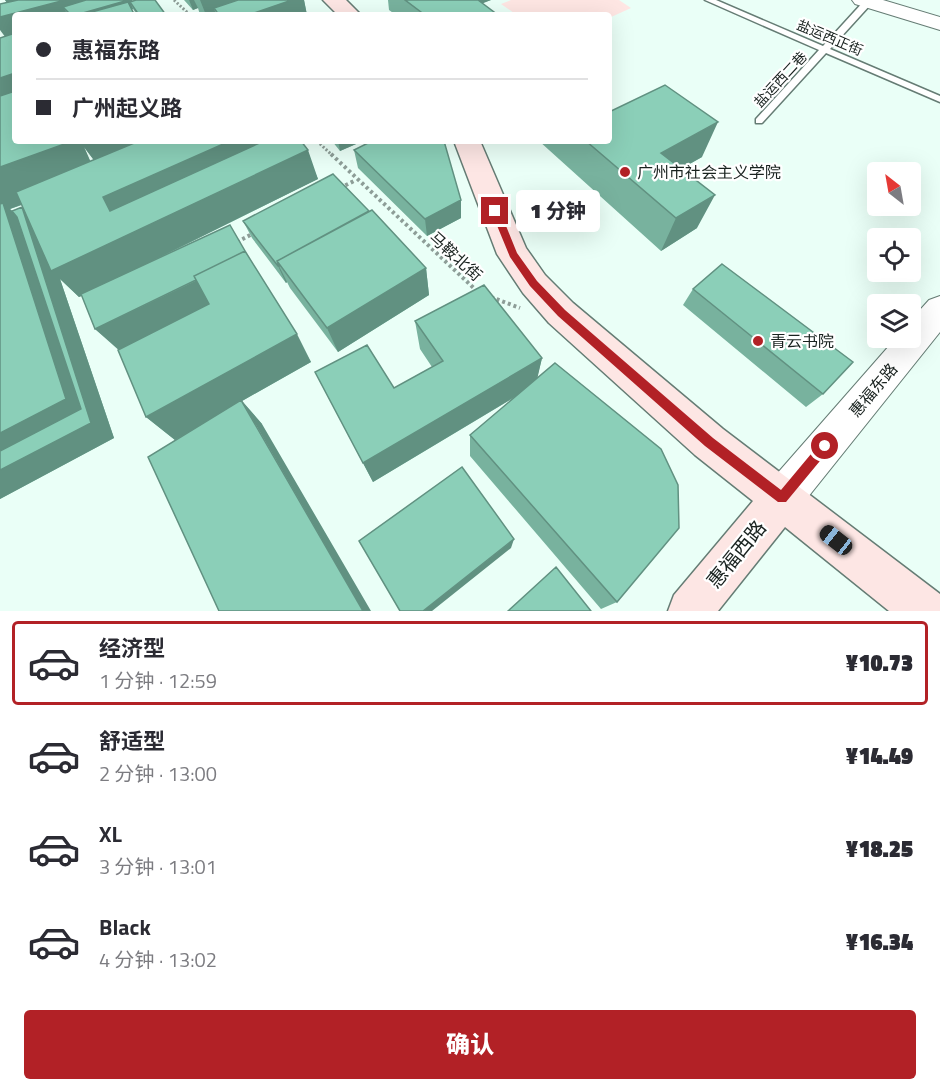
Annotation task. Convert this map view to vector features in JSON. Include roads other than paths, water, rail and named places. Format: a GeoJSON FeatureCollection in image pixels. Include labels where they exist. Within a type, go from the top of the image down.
{"type":"FeatureCollection","features":[{"type":"Feature","properties":{"kind":"main road"},"geometry":{"type":"LineString","coordinates":[[334,0],[347,12]]}},
{"type":"Feature","properties":{"kind":"main road"},"geometry":{"type":"LineString","coordinates":[[469,144],[513,254],[534,284],[561,313],[709,442],[925,611]]}},
{"type":"Feature","properties":{"kind":"main road","name":"惠福西路"},"geometry":{"type":"LineString","coordinates":[[690,611],[782,498]]}},
{"type":"Feature","properties":{"kind":"street"},"geometry":{"type":"LineString","coordinates":[[865,1],[940,24]]}},
{"type":"Feature","properties":{"kind":"street","name":"惠福东路"},"geometry":{"type":"LineString","coordinates":[[782,498],[940,309]]}},
{"type":"Feature","properties":{"kind":"lane","name":"盐运西正街"},"geometry":{"type":"LineString","coordinates":[[709,0],[940,99]]}},
{"type":"Feature","properties":{"kind":"lane","name":"盐运西二巷"},"geometry":{"type":"LineString","coordinates":[[759,121],[826,50],[865,1]]}},
{"type":"Feature","properties":{"kind":"place","name":"广州市社会主义学院"},"geometry":{"type":"Point","coordinates":[625,172]}},
{"type":"Feature","properties":{"kind":"place","name":"青云书院"},"geometry":{"type":"Point","coordinates":[758,341]}}]}
